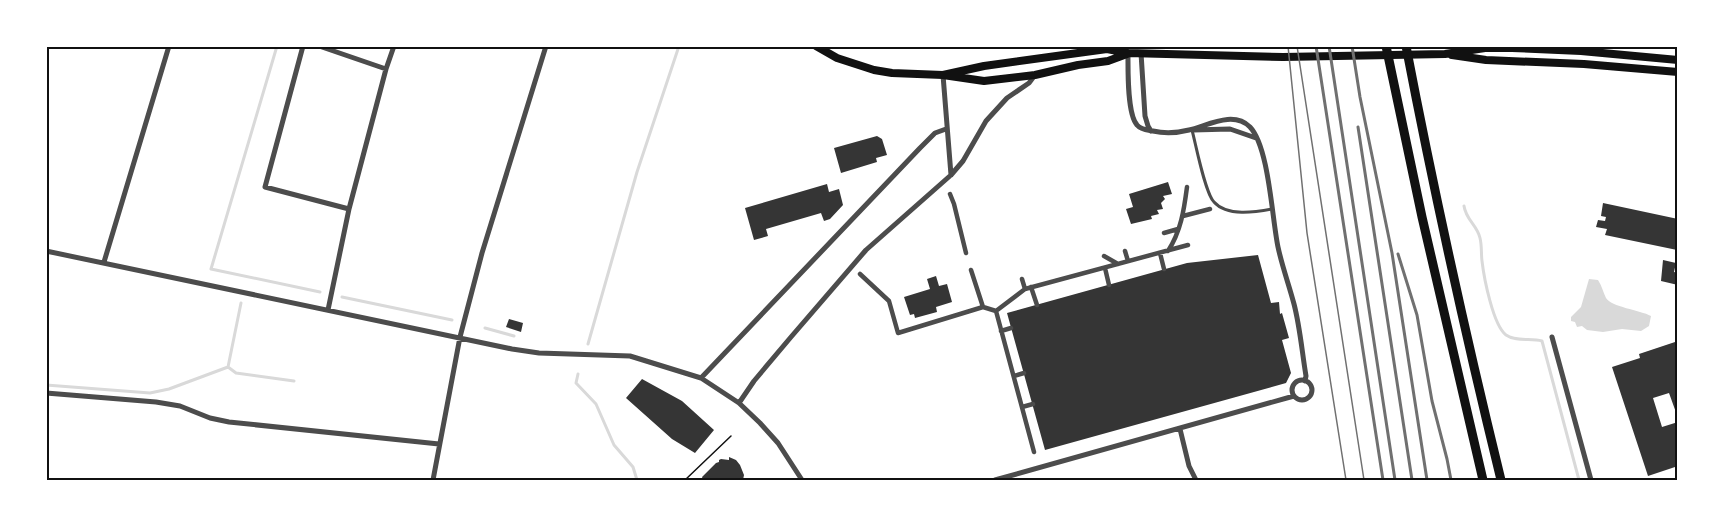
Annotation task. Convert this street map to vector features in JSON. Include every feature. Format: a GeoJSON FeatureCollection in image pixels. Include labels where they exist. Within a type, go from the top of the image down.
{"type":"FeatureCollection","features":[{"type":"Feature","properties":{"kind":"highway"},"geometry":{"type":"LineString","coordinates":[[1386,46],[1483,480]]}},
{"type":"Feature","properties":{"kind":"highway"},"geometry":{"type":"LineString","coordinates":[[1406,46],[1419,116],[1501,480]]}},
{"type":"Feature","properties":{"kind":"main road"},"geometry":{"type":"LineString","coordinates":[[816,46],[837,58],[874,70],[943,75],[984,81],[1035,75],[1108,61],[1128,53]]}},
{"type":"Feature","properties":{"kind":"main road"},"geometry":{"type":"LineString","coordinates":[[1445,54],[1485,48],[1527,48],[1677,60]]}},
{"type":"Feature","properties":{"kind":"main road"},"geometry":{"type":"LineString","coordinates":[[943,75],[984,66],[1107,49],[1128,53],[1252,57],[1445,54],[1486,60],[1584,64],[1677,72]]}},
{"type":"Feature","properties":{"kind":"street"},"geometry":{"type":"LineString","coordinates":[[104,262],[169,46]]}},
{"type":"Feature","properties":{"kind":"street"},"geometry":{"type":"LineString","coordinates":[[303,46],[265,187],[349,209]]}},
{"type":"Feature","properties":{"kind":"street"},"geometry":{"type":"LineString","coordinates":[[319,46],[386,69]]}},
{"type":"Feature","properties":{"kind":"street"},"geometry":{"type":"LineString","coordinates":[[328,310],[349,209],[393,46]]}},
{"type":"Feature","properties":{"kind":"street"},"geometry":{"type":"LineString","coordinates":[[433,480],[460,337],[482,253],[546,46]]}},
{"type":"Feature","properties":{"kind":"street"},"geometry":{"type":"LineString","coordinates":[[1128,53],[1128,76],[1133,116],[1140,129],[1167,134],[1192,130],[1230,129],[1256,138]]}},
{"type":"Feature","properties":{"kind":"street"},"geometry":{"type":"LineString","coordinates":[[1141,53],[1145,116],[1151,130]]}},
{"type":"Feature","properties":{"kind":"street"},"geometry":{"type":"LineString","coordinates":[[943,75],[951,175]]}},
{"type":"Feature","properties":{"kind":"street"},"geometry":{"type":"LineString","coordinates":[[739,403],[791,336],[866,249],[951,175],[963,161],[987,121],[1007,98],[1029,83],[1035,75]]}},
{"type":"Feature","properties":{"kind":"street"},"geometry":{"type":"LineString","coordinates":[[1192,130],[1213,122],[1234,120],[1249,126],[1256,138],[1262,154],[1278,247],[1294,304],[1305,381]]}},
{"type":"Feature","properties":{"kind":"street"},"geometry":{"type":"LineString","coordinates":[[701,378],[920,148],[935,133],[946,129]]}},
{"type":"Feature","properties":{"kind":"street"},"geometry":{"type":"LineString","coordinates":[[1168,251],[1183,216],[1187,187]]}},
{"type":"Feature","properties":{"kind":"street"},"geometry":{"type":"LineString","coordinates":[[950,194],[966,253]]}},
{"type":"Feature","properties":{"kind":"street"},"geometry":{"type":"LineString","coordinates":[[1183,216],[1210,209]]}},
{"type":"Feature","properties":{"kind":"street"},"geometry":{"type":"LineString","coordinates":[[1164,233],[1178,229]]}},
{"type":"Feature","properties":{"kind":"street"},"geometry":{"type":"LineString","coordinates":[[996,311],[1025,289],[1188,245]]}},
{"type":"Feature","properties":{"kind":"street"},"geometry":{"type":"LineString","coordinates":[[46,251],[512,349],[539,353],[630,356],[701,378],[739,403],[778,443],[802,480]]}},
{"type":"Feature","properties":{"kind":"street"},"geometry":{"type":"LineString","coordinates":[[1125,251],[1128,261]]}},
{"type":"Feature","properties":{"kind":"street"},"geometry":{"type":"LineString","coordinates":[[1160,253],[1164,269]]}},
{"type":"Feature","properties":{"kind":"street"},"geometry":{"type":"LineString","coordinates":[[1104,256],[1118,264]]}},
{"type":"Feature","properties":{"kind":"street"},"geometry":{"type":"LineString","coordinates":[[1105,268],[1109,285]]}},
{"type":"Feature","properties":{"kind":"street"},"geometry":{"type":"LineString","coordinates":[[971,270],[983,307]]}},
{"type":"Feature","properties":{"kind":"street"},"geometry":{"type":"LineString","coordinates":[[861,274],[889,301],[898,333],[983,307],[996,311]]}},
{"type":"Feature","properties":{"kind":"street"},"geometry":{"type":"LineString","coordinates":[[1022,279],[1025,289]]}},
{"type":"Feature","properties":{"kind":"street"},"geometry":{"type":"LineString","coordinates":[[1031,287],[1037,305]]}},
{"type":"Feature","properties":{"kind":"street"},"geometry":{"type":"LineString","coordinates":[[996,311],[1034,452]]}},
{"type":"Feature","properties":{"kind":"street"},"geometry":{"type":"LineString","coordinates":[[1001,331],[1011,328]]}},
{"type":"Feature","properties":{"kind":"street"},"geometry":{"type":"LineString","coordinates":[[1552,337],[1591,480]]}},
{"type":"Feature","properties":{"kind":"street"},"geometry":{"type":"LineString","coordinates":[[1014,376],[1024,373]]}},
{"type":"Feature","properties":{"kind":"street"},"geometry":{"type":"LineString","coordinates":[[995,480],[1294,396],[1301,400],[1305,399],[1311,395],[1310,385],[1301,380],[1292,388],[1294,396]]}},
{"type":"Feature","properties":{"kind":"street"},"geometry":{"type":"LineString","coordinates":[[46,393],[156,402],[180,406],[229,422],[439,444]]}},
{"type":"Feature","properties":{"kind":"street"},"geometry":{"type":"LineString","coordinates":[[1022,407],[1033,404]]}},
{"type":"Feature","properties":{"kind":"street"},"geometry":{"type":"LineString","coordinates":[[1180,429],[1189,466],[1196,480]]}},
{"type":"Feature","properties":{"kind":"lane"},"geometry":{"type":"LineString","coordinates":[[1192,130],[1207,189],[1215,204],[1246,214],[1272,209]]}},
{"type":"Feature","properties":{"kind":"path"},"geometry":{"type":"LineString","coordinates":[[685,480],[731,436]]}},
{"type":"Feature","properties":{"kind":"shaded area"},"geometry":{"type":"Polygon","coordinates":[[[1589,279],[1598,280],[1609,301],[1651,316],[1649,326],[1641,331],[1622,329],[1603,332],[1587,330],[1582,326],[1577,327],[1575,322],[1571,321],[1571,317],[1581,307],[1589,279]]]}},
{"type":"Feature","properties":{"kind":"building"},"geometry":{"type":"Polygon","coordinates":[[[877,136],[882,139],[887,155],[876,158],[877,162],[841,173],[834,148],[877,136]]]}},
{"type":"Feature","properties":{"kind":"building"},"geometry":{"type":"Polygon","coordinates":[[[1168,182],[1172,194],[1163,196],[1165,199],[1161,203],[1163,209],[1157,210],[1159,214],[1151,216],[1152,219],[1131,224],[1126,209],[1133,207],[1129,194],[1168,182]]]}},
{"type":"Feature","properties":{"kind":"building"},"geometry":{"type":"Polygon","coordinates":[[[827,184],[829,192],[839,189],[843,205],[830,219],[824,221],[821,213],[766,229],[768,236],[754,240],[745,208],[827,184]]]}},
{"type":"Feature","properties":{"kind":"building"},"geometry":{"type":"Polygon","coordinates":[[[1603,203],[1678,219],[1677,250],[1605,235],[1607,229],[1596,227],[1598,220],[1605,221],[1606,217],[1601,216],[1603,203]]]}},
{"type":"Feature","properties":{"kind":"building"},"geometry":{"type":"Polygon","coordinates":[[[1258,255],[1271,303],[1279,302],[1280,314],[1282,313],[1289,338],[1282,340],[1291,373],[1286,383],[1045,450],[1007,313],[1187,263],[1258,255]]]}},
{"type":"Feature","properties":{"kind":"building"},"geometry":{"type":"Polygon","coordinates":[[[1663,260],[1676,263],[1674,272],[1678,273],[1678,285],[1661,281],[1663,260]]]}},
{"type":"Feature","properties":{"kind":"building"},"geometry":{"type":"Polygon","coordinates":[[[936,276],[939,286],[947,284],[952,302],[936,307],[937,312],[915,318],[914,314],[910,315],[904,297],[930,289],[927,279],[936,276]]]}},
{"type":"Feature","properties":{"kind":"building"},"geometry":{"type":"Polygon","coordinates":[[[509,319],[523,323],[521,332],[506,327],[509,319]]]}},
{"type":"Feature","properties":{"kind":"building"},"geometry":{"type":"Polygon","coordinates":[[[1678,341],[1678,418],[1669,393],[1653,398],[1662,427],[1678,422],[1678,466],[1648,476],[1612,367],[1640,358],[1639,354],[1678,341]]]}},
{"type":"Feature","properties":{"kind":"building"},"geometry":{"type":"Polygon","coordinates":[[[642,379],[682,401],[714,430],[695,453],[672,439],[626,398],[642,379]]]}},
{"type":"Feature","properties":{"kind":"building"},"geometry":{"type":"Polygon","coordinates":[[[729,457],[740,465],[744,475],[743,480],[703,480],[702,477],[719,460],[729,460],[729,457]]]}},
{"type":"Feature","properties":{"kind":"waterway"},"geometry":{"type":"LineString","coordinates":[[277,46],[211,269],[320,292]]}},
{"type":"Feature","properties":{"kind":"waterway"},"geometry":{"type":"LineString","coordinates":[[588,344],[637,172],[679,46]]}},
{"type":"Feature","properties":{"kind":"waterway"},"geometry":{"type":"LineString","coordinates":[[1464,206],[1480,238],[1487,289],[1501,330],[1514,338],[1542,341],[1579,480]]}},
{"type":"Feature","properties":{"kind":"waterway"},"geometry":{"type":"LineString","coordinates":[[342,297],[452,320]]}},
{"type":"Feature","properties":{"kind":"waterway"},"geometry":{"type":"LineString","coordinates":[[228,367],[241,303]]}},
{"type":"Feature","properties":{"kind":"waterway"},"geometry":{"type":"LineString","coordinates":[[485,328],[514,336]]}},
{"type":"Feature","properties":{"kind":"waterway"},"geometry":{"type":"LineString","coordinates":[[46,385],[150,393],[169,389],[228,367],[236,373],[294,381]]}},
{"type":"Feature","properties":{"kind":"waterway"},"geometry":{"type":"LineString","coordinates":[[578,374],[576,383],[596,404],[614,445],[633,467],[637,480]]}},
{"type":"Feature","properties":{"kind":"tram line"},"geometry":{"type":"LineString","coordinates":[[1288,46],[1307,233],[1346,480]]}},
{"type":"Feature","properties":{"kind":"tram line"},"geometry":{"type":"LineString","coordinates":[[1297,46],[1364,480]]}},
{"type":"Feature","properties":{"kind":"railway"},"geometry":{"type":"LineString","coordinates":[[1316,46],[1383,480]]}},
{"type":"Feature","properties":{"kind":"railway"},"geometry":{"type":"LineString","coordinates":[[1329,46],[1395,480]]}},
{"type":"Feature","properties":{"kind":"railway"},"geometry":{"type":"LineString","coordinates":[[1352,46],[1360,97],[1392,253],[1427,480]]}},
{"type":"Feature","properties":{"kind":"railway"},"geometry":{"type":"LineString","coordinates":[[1358,127],[1412,480]]}},
{"type":"Feature","properties":{"kind":"railway"},"geometry":{"type":"LineString","coordinates":[[1398,254],[1417,315],[1432,401],[1451,480]]}}]}
